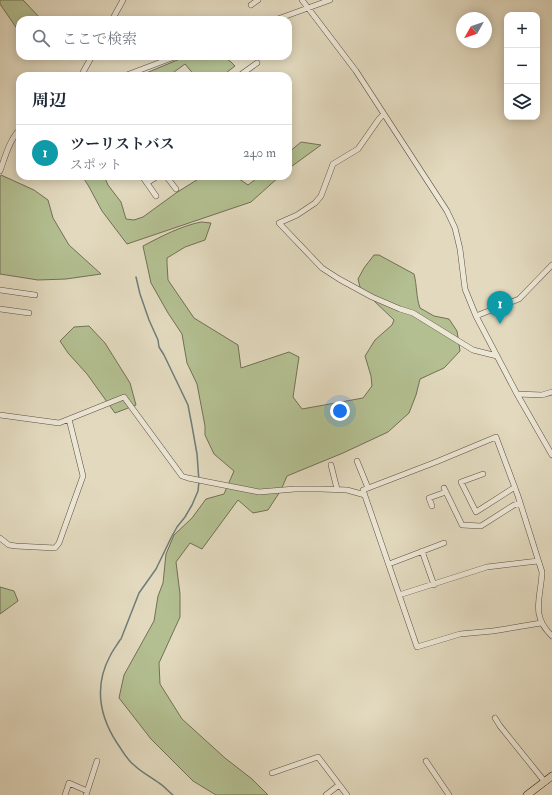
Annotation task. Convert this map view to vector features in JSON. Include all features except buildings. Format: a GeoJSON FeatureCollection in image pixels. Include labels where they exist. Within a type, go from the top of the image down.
{"type":"FeatureCollection","features":[{"type":"Feature","properties":{"kind":"highway"},"geometry":{"type":"LineString","coordinates":[[527,795],[552,776]]}},
{"type":"Feature","properties":{"kind":"street"},"geometry":{"type":"LineString","coordinates":[[114,16],[123,0]]}},
{"type":"Feature","properties":{"kind":"street"},"geometry":{"type":"LineString","coordinates":[[251,5],[258,0]]}},
{"type":"Feature","properties":{"kind":"street"},"geometry":{"type":"LineString","coordinates":[[302,0],[356,71],[442,202],[455,228],[460,249],[465,289],[476,316],[517,394],[552,455]]}},
{"type":"Feature","properties":{"kind":"street"},"geometry":{"type":"LineString","coordinates":[[286,16],[330,0]]}},
{"type":"Feature","properties":{"kind":"street"},"geometry":{"type":"LineString","coordinates":[[83,72],[90,60]]}},
{"type":"Feature","properties":{"kind":"street"},"geometry":{"type":"LineString","coordinates":[[135,72],[166,60]]}},
{"type":"Feature","properties":{"kind":"street"},"geometry":{"type":"LineString","coordinates":[[245,72],[257,63]]}},
{"type":"Feature","properties":{"kind":"street"},"geometry":{"type":"LineString","coordinates":[[384,114],[358,149],[333,164],[321,196],[315,203],[279,223],[322,268],[339,279],[372,297],[412,313],[473,350],[497,356]]}},
{"type":"Feature","properties":{"kind":"street"},"geometry":{"type":"LineString","coordinates":[[0,171],[16,134]]}},
{"type":"Feature","properties":{"kind":"street"},"geometry":{"type":"LineString","coordinates":[[145,180],[156,196]]}},
{"type":"Feature","properties":{"kind":"street"},"geometry":{"type":"LineString","coordinates":[[147,183],[152,180]]}},
{"type":"Feature","properties":{"kind":"street"},"geometry":{"type":"LineString","coordinates":[[169,180],[176,188]]}},
{"type":"Feature","properties":{"kind":"street"},"geometry":{"type":"LineString","coordinates":[[476,316],[519,299],[552,265]]}},
{"type":"Feature","properties":{"kind":"street"},"geometry":{"type":"LineString","coordinates":[[0,293],[0,290],[35,295]]}},
{"type":"Feature","properties":{"kind":"street"},"geometry":{"type":"LineString","coordinates":[[0,309],[29,313]]}},
{"type":"Feature","properties":{"kind":"street"},"geometry":{"type":"LineString","coordinates":[[517,394],[542,395],[552,392]]}},
{"type":"Feature","properties":{"kind":"street"},"geometry":{"type":"LineString","coordinates":[[0,415],[59,422],[69,420],[124,397],[182,476],[259,492],[321,488],[347,490],[365,495]]}},
{"type":"Feature","properties":{"kind":"street"},"geometry":{"type":"LineString","coordinates":[[0,538],[9,544],[16,546],[55,548],[59,543],[84,476],[69,420]]}},
{"type":"Feature","properties":{"kind":"street"},"geometry":{"type":"LineString","coordinates":[[541,623],[493,631],[460,634],[418,647],[363,490],[496,437],[515,487],[542,572],[538,609],[541,623],[547,632],[552,636]]}},
{"type":"Feature","properties":{"kind":"street"},"geometry":{"type":"LineString","coordinates":[[357,461],[368,488]]}},
{"type":"Feature","properties":{"kind":"street"},"geometry":{"type":"LineString","coordinates":[[331,465],[336,489]]}},
{"type":"Feature","properties":{"kind":"street"},"geometry":{"type":"LineString","coordinates":[[483,474],[461,482],[476,512],[515,487]]}},
{"type":"Feature","properties":{"kind":"street"},"geometry":{"type":"LineString","coordinates":[[432,506],[429,498],[445,490],[462,525],[481,526],[514,505],[520,503]]}},
{"type":"Feature","properties":{"kind":"street"},"geometry":{"type":"LineString","coordinates":[[389,564],[444,543]]}},
{"type":"Feature","properties":{"kind":"street"},"geometry":{"type":"LineString","coordinates":[[422,551],[434,584]]}},
{"type":"Feature","properties":{"kind":"street"},"geometry":{"type":"LineString","coordinates":[[399,596],[487,567],[538,561]]}},
{"type":"Feature","properties":{"kind":"street"},"geometry":{"type":"LineString","coordinates":[[495,718],[545,782]]}},
{"type":"Feature","properties":{"kind":"street"},"geometry":{"type":"LineString","coordinates":[[272,773],[318,757],[347,795]]}},
{"type":"Feature","properties":{"kind":"street"},"geometry":{"type":"LineString","coordinates":[[64,795],[69,783],[86,793],[97,761]]}},
{"type":"Feature","properties":{"kind":"street"},"geometry":{"type":"LineString","coordinates":[[426,761],[449,795]]}},
{"type":"Feature","properties":{"kind":"street"},"geometry":{"type":"LineString","coordinates":[[326,795],[339,785]]}},
{"type":"Feature","properties":{"kind":"green space"},"geometry":{"type":"Polygon","coordinates":[[[0,0],[23,0],[38,16],[16,16],[16,27],[0,4],[0,0]]]}},
{"type":"Feature","properties":{"kind":"green space"},"geometry":{"type":"Polygon","coordinates":[[[177,60],[228,60],[235,66],[227,72],[192,72],[185,64],[174,72],[149,72],[177,60]]]}},
{"type":"Feature","properties":{"kind":"green space"},"geometry":{"type":"Polygon","coordinates":[[[301,142],[321,145],[292,166],[292,150],[301,142]]]}},
{"type":"Feature","properties":{"kind":"green space"},"geometry":{"type":"Polygon","coordinates":[[[1,175],[34,190],[48,200],[53,218],[69,245],[101,274],[66,279],[38,280],[0,274],[1,175]]]}},
{"type":"Feature","properties":{"kind":"green space"},"geometry":{"type":"Polygon","coordinates":[[[85,180],[106,180],[121,202],[126,219],[134,220],[143,217],[197,180],[241,180],[248,185],[255,180],[276,180],[251,202],[127,244],[102,211],[85,180]]]}},
{"type":"Feature","properties":{"kind":"green space"},"geometry":{"type":"Polygon","coordinates":[[[201,222],[211,223],[205,240],[185,247],[167,258],[168,280],[194,318],[238,345],[241,368],[289,352],[299,357],[293,397],[302,409],[363,398],[372,386],[371,376],[365,356],[375,340],[392,325],[394,320],[370,297],[361,291],[358,279],[374,255],[379,255],[414,274],[420,308],[434,316],[449,319],[457,331],[460,351],[444,368],[420,379],[409,413],[388,432],[343,453],[287,476],[281,490],[268,510],[253,513],[238,500],[202,549],[190,543],[176,562],[180,594],[180,617],[159,663],[160,684],[182,719],[225,758],[252,779],[268,795],[216,795],[193,781],[151,739],[119,698],[124,675],[154,621],[158,596],[163,583],[166,554],[174,535],[192,518],[206,499],[224,494],[234,471],[214,454],[205,435],[205,426],[197,384],[187,363],[182,334],[151,283],[143,246],[164,235],[201,222]]]}},
{"type":"Feature","properties":{"kind":"green space"},"geometry":{"type":"Polygon","coordinates":[[[89,326],[105,343],[130,383],[136,405],[115,413],[87,374],[68,353],[60,341],[74,327],[89,326]]]}},
{"type":"Feature","properties":{"kind":"green space"},"geometry":{"type":"Polygon","coordinates":[[[0,587],[14,591],[18,601],[0,614],[0,587]]]}},
{"type":"Feature","properties":{"kind":"waterway"},"geometry":{"type":"LineString","coordinates":[[136,277],[140,294],[158,340],[159,347],[188,405],[197,454],[199,481],[198,491],[192,505],[177,527],[156,569],[139,593],[121,639],[111,654],[105,667],[100,689],[106,722],[127,758],[137,768],[161,784],[173,795]]}},
{"type":"Feature","properties":{"kind":"place","name":"ツーリストバス"},"geometry":{"type":"Point","coordinates":[500,324]}}]}
